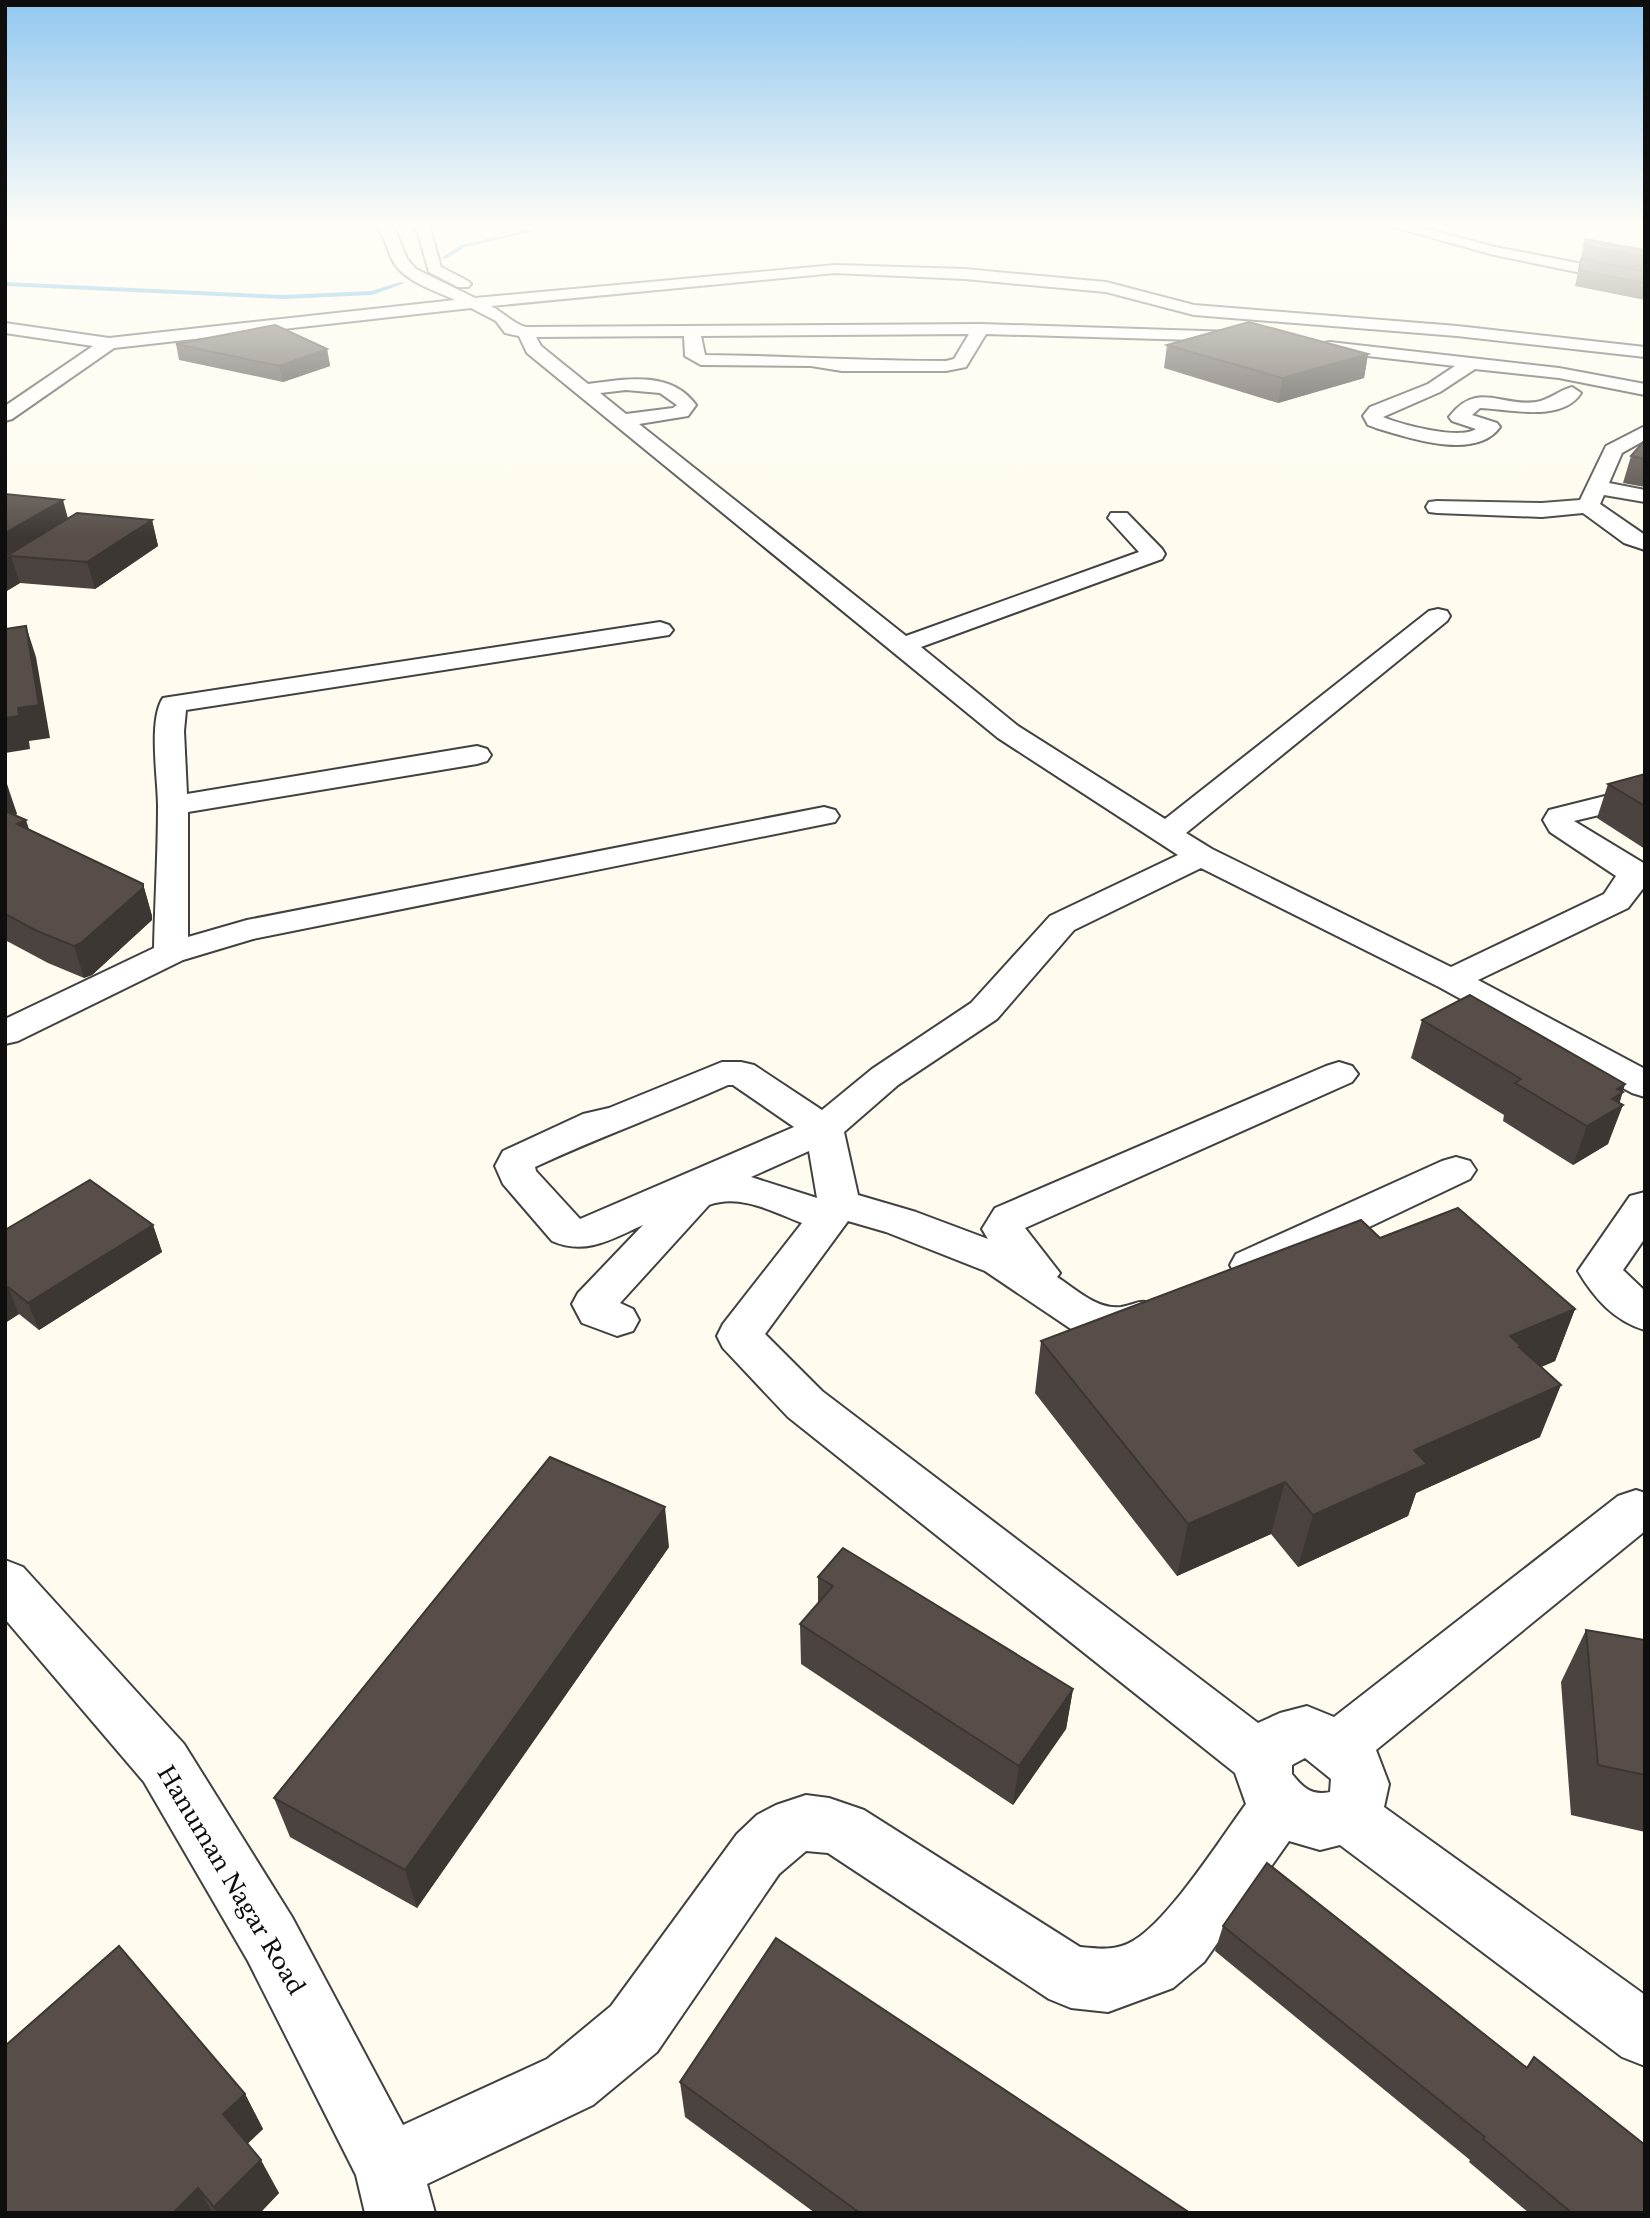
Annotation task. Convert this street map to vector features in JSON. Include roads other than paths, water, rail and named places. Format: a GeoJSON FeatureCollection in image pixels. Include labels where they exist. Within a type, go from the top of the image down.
{"type":"FeatureCollection","features":[{"type":"Feature","properties":{"kind":"street"},"geometry":{"type":"LineString","coordinates":[[15,330],[109,343],[235,330]]}},
{"type":"Feature","properties":{"kind":"street"},"geometry":{"type":"LineString","coordinates":[[527,330],[533,349],[825,581],[1008,732],[1201,856],[1451,980],[1645,1085]]}},
{"type":"Feature","properties":{"kind":"street"},"geometry":{"type":"LineString","coordinates":[[692,330],[694,356],[701,360],[811,361],[842,366],[933,366],[960,363],[981,330]]}},
{"type":"Feature","properties":{"kind":"street"},"geometry":{"type":"LineString","coordinates":[[997,330],[1239,337]]}},
{"type":"Feature","properties":{"kind":"street"},"geometry":{"type":"LineString","coordinates":[[1268,330],[1314,338],[1441,352],[1571,361],[1645,375]]}},
{"type":"Feature","properties":{"kind":"street"},"geometry":{"type":"LineString","coordinates":[[1431,330],[1645,352]]}},
{"type":"Feature","properties":{"kind":"street"},"geometry":{"type":"LineString","coordinates":[[5,415],[109,343]]}},
{"type":"Feature","properties":{"kind":"street"},"geometry":{"type":"LineString","coordinates":[[1441,352],[1472,363],[1559,373],[1645,390]]}},
{"type":"Feature","properties":{"kind":"street"},"geometry":{"type":"LineString","coordinates":[[1472,363],[1434,388],[1377,411],[1373,416],[1375,421],[1419,432],[1475,438],[1490,427],[1459,417],[1473,404],[1480,402],[1538,408],[1572,393]]}},
{"type":"Feature","properties":{"kind":"street"},"geometry":{"type":"LineString","coordinates":[[586,390],[647,384],[672,392],[687,405],[681,412],[674,414],[624,420]]}},
{"type":"Feature","properties":{"kind":"street"},"geometry":{"type":"LineString","coordinates":[[1592,496],[1613,450],[1645,432]]}},
{"type":"Feature","properties":{"kind":"street"},"geometry":{"type":"LineString","coordinates":[[1592,496],[1632,538],[1645,543]]}},
{"type":"Feature","properties":{"kind":"street"},"geometry":{"type":"LineString","coordinates":[[1437,506],[1542,510],[1592,496],[1645,496]]}},
{"type":"Feature","properties":{"kind":"street"},"geometry":{"type":"LineString","coordinates":[[901,646],[1154,554],[1119,517]]}},
{"type":"Feature","properties":{"kind":"street"},"geometry":{"type":"LineString","coordinates":[[1165,834],[1438,616]]}},
{"type":"Feature","properties":{"kind":"street"},"geometry":{"type":"LineString","coordinates":[[171,953],[173,805],[170,731],[173,704],[660,630]]}},
{"type":"Feature","properties":{"kind":"street"},"geometry":{"type":"LineString","coordinates":[[173,805],[477,755]]}},
{"type":"Feature","properties":{"kind":"street"},"geometry":{"type":"LineString","coordinates":[[1641,875],[1561,826],[1558,820],[1559,816],[1569,813],[1645,795]]}},
{"type":"Feature","properties":{"kind":"street"},"geometry":{"type":"LineString","coordinates":[[5,1033],[171,953],[247,930],[824,816]]}},
{"type":"Feature","properties":{"kind":"street"},"geometry":{"type":"LineString","coordinates":[[394,2190],[570,2082],[634,2029],[758,1854],[776,1834],[795,1824],[818,1821],[843,1830],[1071,1977],[1108,1981],[1151,1966],[1182,1940],[1272,1783],[1267,1748],[1277,1738],[1307,1732],[1323,1737],[1338,1747],[1359,1774],[1360,1790],[1356,1804],[1348,1815],[1334,1821],[1320,1823],[1304,1820],[1272,1783],[805,1404],[739,1336],[833,1211],[824,1129],[741,1073],[732,1072],[618,1119],[597,1124],[517,1160],[515,1166],[517,1175],[567,1230],[574,1234],[585,1234],[824,1129],[885,1077],[984,1011],[1062,923],[1201,856]]}},
{"type":"Feature","properties":{"kind":"street"},"geometry":{"type":"LineString","coordinates":[[1451,980],[1616,901],[1629,881],[1641,875]]}},
{"type":"Feature","properties":{"kind":"street"},"geometry":{"type":"LineString","coordinates":[[1057,1297],[1003,1229],[1010,1218],[1339,1074]]}},
{"type":"Feature","properties":{"kind":"street"},"geometry":{"type":"LineString","coordinates":[[1215,1282],[1456,1170]]}},
{"type":"Feature","properties":{"kind":"street"},"geometry":{"type":"LineString","coordinates":[[617,1320],[598,1312],[594,1304],[695,1195],[704,1190],[731,1186],[833,1211],[901,1222],[1000,1260],[1093,1322],[1127,1323],[1177,1299]]}},
{"type":"Feature","properties":{"kind":"street"},"geometry":{"type":"LineString","coordinates":[[1645,1206],[1600,1271],[1618,1294],[1645,1314]]}},
{"type":"Feature","properties":{"kind":"street"},"geometry":{"type":"LineString","coordinates":[[1338,1747],[1636,1510]]}},
{"type":"Feature","properties":{"kind":"street","name":"Hanuman Nagar Road"},"geometry":{"type":"LineString","coordinates":[[5,1582],[164,1763],[270,1939],[394,2190]]}},
{"type":"Feature","properties":{"kind":"street"},"geometry":{"type":"LineString","coordinates":[[1348,1815],[1645,2034]]}}]}
